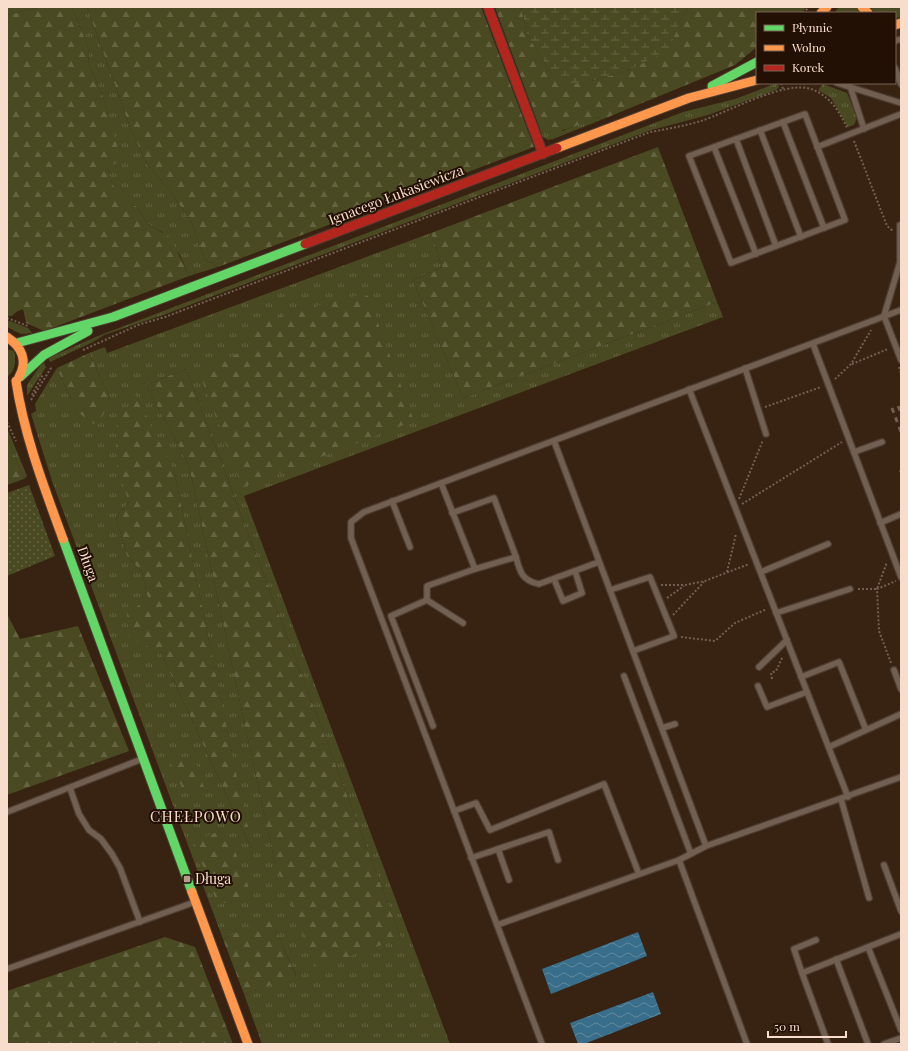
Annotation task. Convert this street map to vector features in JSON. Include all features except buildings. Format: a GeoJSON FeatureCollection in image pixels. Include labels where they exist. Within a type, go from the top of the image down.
{"type":"FeatureCollection","features":[{"type":"Feature","properties":{"kind":"main road"},"geometry":{"type":"LineString","coordinates":[[488,7],[543,154]]}},
{"type":"Feature","properties":{"kind":"main road","name":"Ignacego Łukasiewicza"},"geometry":{"type":"LineString","coordinates":[[689,98],[756,63]]}},
{"type":"Feature","properties":{"kind":"main road","name":"Ignacego Łukasiewicza"},"geometry":{"type":"LineString","coordinates":[[17,343],[113,317],[689,98],[756,80]]}},
{"type":"Feature","properties":{"kind":"main road","name":"Ignacego Łukasiewicza"},"geometry":{"type":"LineString","coordinates":[[7,386],[18,379],[44,355],[113,317]]}},
{"type":"Feature","properties":{"kind":"main road"},"geometry":{"type":"LineString","coordinates":[[7,337],[17,343],[22,351],[24,368],[18,379]]}},
{"type":"Feature","properties":{"kind":"main road","name":"Długa"},"geometry":{"type":"LineString","coordinates":[[18,379],[20,407],[41,478],[248,1044]]}},
{"type":"Feature","properties":{"kind":"main road","name":"Długa"},"geometry":{"type":"LineString","coordinates":[[14,418],[41,478]]}},
{"type":"Feature","properties":{"kind":"lane"},"geometry":{"type":"LineString","coordinates":[[896,71],[901,84]]}},
{"type":"Feature","properties":{"kind":"lane"},"geometry":{"type":"LineString","coordinates":[[849,85],[901,104]]}},
{"type":"Feature","properties":{"kind":"lane"},"geometry":{"type":"LineString","coordinates":[[849,85],[864,129]]}},
{"type":"Feature","properties":{"kind":"lane"},"geometry":{"type":"LineString","coordinates":[[805,114],[845,220],[731,263],[688,156],[783,122],[805,114]]}},
{"type":"Feature","properties":{"kind":"lane"},"geometry":{"type":"LineString","coordinates":[[817,147],[901,114]]}},
{"type":"Feature","properties":{"kind":"lane"},"geometry":{"type":"LineString","coordinates":[[783,122],[824,228]]}},
{"type":"Feature","properties":{"kind":"lane"},"geometry":{"type":"LineString","coordinates":[[760,130],[801,237]]}},
{"type":"Feature","properties":{"kind":"lane"},"geometry":{"type":"LineString","coordinates":[[736,139],[776,246]]}},
{"type":"Feature","properties":{"kind":"lane"},"geometry":{"type":"LineString","coordinates":[[714,147],[756,254]]}},
{"type":"Feature","properties":{"kind":"lane"},"geometry":{"type":"LineString","coordinates":[[899,360],[884,316],[900,262],[900,225]]}},
{"type":"Feature","properties":{"kind":"lane"},"geometry":{"type":"LineString","coordinates":[[542,1044],[496,926],[472,858],[351,538],[351,522],[364,512],[901,310]]}},
{"type":"Feature","properties":{"kind":"lane"},"geometry":{"type":"LineString","coordinates":[[813,344],[901,578]]}},
{"type":"Feature","properties":{"kind":"lane"},"geometry":{"type":"LineString","coordinates":[[745,368],[766,434]]}},
{"type":"Feature","properties":{"kind":"lane"},"geometry":{"type":"LineString","coordinates":[[689,389],[848,797]]}},
{"type":"Feature","properties":{"kind":"lane"},"geometry":{"type":"LineString","coordinates":[[554,441],[706,846]]}},
{"type":"Feature","properties":{"kind":"lane"},"geometry":{"type":"LineString","coordinates":[[854,452],[882,442]]}},
{"type":"Feature","properties":{"kind":"lane"},"geometry":{"type":"LineString","coordinates":[[440,483],[475,570]]}},
{"type":"Feature","properties":{"kind":"lane"},"geometry":{"type":"LineString","coordinates":[[452,513],[494,498],[522,576],[529,582],[539,584],[599,562]]}},
{"type":"Feature","properties":{"kind":"lane"},"geometry":{"type":"LineString","coordinates":[[392,502],[410,547]]}},
{"type":"Feature","properties":{"kind":"lane"},"geometry":{"type":"LineString","coordinates":[[880,523],[901,514]]}},
{"type":"Feature","properties":{"kind":"lane"},"geometry":{"type":"LineString","coordinates":[[761,572],[828,544]]}},
{"type":"Feature","properties":{"kind":"lane"},"geometry":{"type":"LineString","coordinates":[[427,600],[427,586],[516,557]]}},
{"type":"Feature","properties":{"kind":"lane"},"geometry":{"type":"LineString","coordinates":[[554,579],[563,601],[582,593],[575,571]]}},
{"type":"Feature","properties":{"kind":"lane"},"geometry":{"type":"LineString","coordinates":[[610,590],[650,577],[668,620],[674,636],[633,651]]}},
{"type":"Feature","properties":{"kind":"lane"},"geometry":{"type":"LineString","coordinates":[[776,613],[850,589]]}},
{"type":"Feature","properties":{"kind":"lane"},"geometry":{"type":"LineString","coordinates":[[427,600],[463,623]]}},
{"type":"Feature","properties":{"kind":"lane"},"geometry":{"type":"LineString","coordinates":[[427,600],[391,616],[433,726]]}},
{"type":"Feature","properties":{"kind":"lane"},"geometry":{"type":"LineString","coordinates":[[759,667],[788,642]]}},
{"type":"Feature","properties":{"kind":"lane"},"geometry":{"type":"LineString","coordinates":[[801,677],[839,662],[866,730]]}},
{"type":"Feature","properties":{"kind":"lane"},"geometry":{"type":"LineString","coordinates":[[894,670],[901,689]]}},
{"type":"Feature","properties":{"kind":"lane"},"geometry":{"type":"LineString","coordinates":[[624,676],[691,854]]}},
{"type":"Feature","properties":{"kind":"lane"},"geometry":{"type":"LineString","coordinates":[[758,686],[767,707],[808,692]]}},
{"type":"Feature","properties":{"kind":"lane"},"geometry":{"type":"LineString","coordinates":[[829,747],[901,714]]}},
{"type":"Feature","properties":{"kind":"lane"},"geometry":{"type":"LineString","coordinates":[[662,728],[675,724]]}},
{"type":"Feature","properties":{"kind":"lane"},"geometry":{"type":"LineString","coordinates":[[7,812],[144,758]]}},
{"type":"Feature","properties":{"kind":"lane"},"geometry":{"type":"LineString","coordinates":[[496,926],[679,860],[706,846],[901,777]]}},
{"type":"Feature","properties":{"kind":"lane"},"geometry":{"type":"LineString","coordinates":[[454,811],[476,803],[490,830],[604,784],[640,874]]}},
{"type":"Feature","properties":{"kind":"lane"},"geometry":{"type":"LineString","coordinates":[[70,788],[79,814],[88,830],[101,839],[120,868],[140,922]]}},
{"type":"Feature","properties":{"kind":"lane"},"geometry":{"type":"LineString","coordinates":[[841,799],[869,898]]}},
{"type":"Feature","properties":{"kind":"lane"},"geometry":{"type":"LineString","coordinates":[[472,858],[549,832],[558,860]]}},
{"type":"Feature","properties":{"kind":"lane"},"geometry":{"type":"LineString","coordinates":[[498,849],[509,880]]}},
{"type":"Feature","properties":{"kind":"lane"},"geometry":{"type":"LineString","coordinates":[[679,860],[746,1044]]}},
{"type":"Feature","properties":{"kind":"lane"},"geometry":{"type":"LineString","coordinates":[[884,865],[901,911]]}},
{"type":"Feature","properties":{"kind":"lane"},"geometry":{"type":"LineString","coordinates":[[7,969],[196,902]]}},
{"type":"Feature","properties":{"kind":"lane"},"geometry":{"type":"LineString","coordinates":[[802,973],[901,934]]}},
{"type":"Feature","properties":{"kind":"lane"},"geometry":{"type":"LineString","coordinates":[[816,940],[794,949],[828,1044]]}},
{"type":"Feature","properties":{"kind":"lane"},"geometry":{"type":"LineString","coordinates":[[868,947],[901,1030]]}},
{"type":"Feature","properties":{"kind":"lane"},"geometry":{"type":"LineString","coordinates":[[836,959],[868,1044]]}},
{"type":"Feature","properties":{"kind":"lane"},"geometry":{"type":"LineString","coordinates":[[884,1044],[899,1040]]}},
{"type":"Feature","properties":{"kind":"path"},"geometry":{"type":"LineString","coordinates":[[781,84],[783,89]]}},
{"type":"Feature","properties":{"kind":"path"},"geometry":{"type":"LineString","coordinates":[[78,352],[138,325],[172,314],[650,132],[701,121],[783,89],[792,87],[814,90],[829,99],[850,134],[866,169],[887,226],[899,234]]}},
{"type":"Feature","properties":{"kind":"path"},"geometry":{"type":"LineString","coordinates":[[851,364],[878,319]]}},
{"type":"Feature","properties":{"kind":"path"},"geometry":{"type":"LineString","coordinates":[[758,410],[828,384],[851,364],[891,347]]}},
{"type":"Feature","properties":{"kind":"path"},"geometry":{"type":"LineString","coordinates":[[899,360],[901,373]]}},
{"type":"Feature","properties":{"kind":"path"},"geometry":{"type":"LineString","coordinates":[[28,398],[52,363]]}},
{"type":"Feature","properties":{"kind":"path"},"geometry":{"type":"LineString","coordinates":[[735,508],[766,434]]}},
{"type":"Feature","properties":{"kind":"path"},"geometry":{"type":"LineString","coordinates":[[735,508],[848,438]]}},
{"type":"Feature","properties":{"kind":"path"},"geometry":{"type":"LineString","coordinates":[[727,572],[740,519]]}},
{"type":"Feature","properties":{"kind":"path"},"geometry":{"type":"LineString","coordinates":[[891,551],[877,588],[878,631],[894,670]]}},
{"type":"Feature","properties":{"kind":"path"},"geometry":{"type":"LineString","coordinates":[[654,585],[685,585],[705,581],[756,562]]}},
{"type":"Feature","properties":{"kind":"path"},"geometry":{"type":"LineString","coordinates":[[850,589],[877,588],[901,578]]}},
{"type":"Feature","properties":{"kind":"path"},"geometry":{"type":"LineString","coordinates":[[668,620],[705,581]]}},
{"type":"Feature","properties":{"kind":"path"},"geometry":{"type":"LineString","coordinates":[[661,602],[685,585]]}},
{"type":"Feature","properties":{"kind":"path"},"geometry":{"type":"LineString","coordinates":[[674,636],[715,641],[735,623],[773,606]]}},
{"type":"Feature","properties":{"kind":"path"},"geometry":{"type":"LineString","coordinates":[[772,679],[771,673],[776,671],[788,642]]}},
{"type":"Feature","properties":{"kind":"green space"},"geometry":{"type":"Polygon","coordinates":[[[7,7],[42,7],[7,15],[7,7]]]}},
{"type":"Feature","properties":{"kind":"green space"},"geometry":{"type":"Polygon","coordinates":[[[42,7],[71,7],[76,16],[88,47],[89,65],[102,94],[119,152],[120,161],[107,168],[116,192],[119,197],[129,204],[136,206],[148,224],[171,238],[189,276],[44,331],[26,323],[23,309],[16,312],[12,316],[7,316],[7,15],[42,7]]]}},
{"type":"Feature","properties":{"kind":"green space"},"geometry":{"type":"Polygon","coordinates":[[[71,7],[87,7],[131,130],[147,164],[167,187],[191,221],[205,260],[218,267],[189,276],[180,255],[162,232],[148,224],[136,206],[125,204],[116,194],[107,168],[108,115],[102,94],[89,65],[88,47],[71,7]]]}},
{"type":"Feature","properties":{"kind":"green space"},"geometry":{"type":"Polygon","coordinates":[[[87,7],[481,7],[534,147],[218,267],[205,260],[191,221],[167,187],[147,164],[131,130],[87,7]]]}},
{"type":"Feature","properties":{"kind":"green space"},"geometry":{"type":"Polygon","coordinates":[[[495,7],[562,131],[598,117],[601,120],[553,139],[548,140],[543,137],[495,7]]]}},
{"type":"Feature","properties":{"kind":"green space"},"geometry":{"type":"Polygon","coordinates":[[[495,7],[521,7],[527,34],[552,75],[592,81],[629,70],[668,50],[682,17],[689,7],[806,7],[803,12],[756,12],[756,48],[735,65],[601,120],[598,117],[570,128],[555,131],[548,130],[543,127],[535,113],[495,7]]]}},
{"type":"Feature","properties":{"kind":"green space"},"geometry":{"type":"Polygon","coordinates":[[[521,7],[689,7],[682,17],[669,50],[629,70],[592,81],[565,85],[552,75],[527,34],[521,7]]]}},
{"type":"Feature","properties":{"kind":"green space"},"geometry":{"type":"Polygon","coordinates":[[[839,7],[858,7],[860,12],[835,12],[839,7]]]}},
{"type":"Feature","properties":{"kind":"green space"},"geometry":{"type":"Polygon","coordinates":[[[869,7],[901,7],[901,17],[896,18],[896,12],[875,12],[869,7]]]}},
{"type":"Feature","properties":{"kind":"green space"},"geometry":{"type":"Polygon","coordinates":[[[774,84],[778,84],[779,87],[776,90],[708,115],[648,131],[166,314],[104,335],[93,342],[50,362],[48,358],[98,336],[683,112],[735,99],[774,84]]]}},
{"type":"Feature","properties":{"kind":"green space"},"geometry":{"type":"Polygon","coordinates":[[[823,84],[847,93],[857,118],[854,125],[848,127],[831,98],[818,90],[823,84]]]}},
{"type":"Feature","properties":{"kind":"green space"},"geometry":{"type":"Polygon","coordinates":[[[658,147],[717,302],[463,398],[413,280],[442,267],[431,233],[658,147]]]}},
{"type":"Feature","properties":{"kind":"green space"},"geometry":{"type":"Polygon","coordinates":[[[431,233],[442,267],[413,280],[463,398],[717,302],[723,317],[244,496],[450,1044],[262,1044],[244,994],[296,975],[270,918],[223,939],[52,481],[31,414],[36,411],[35,404],[57,368],[76,411],[111,400],[89,353],[105,347],[107,353],[431,233]],[[186,369],[146,385],[189,466],[275,864],[401,938],[186,369]],[[174,470],[129,502],[116,517],[127,556],[142,572],[160,651],[251,848],[251,847],[174,470]]]}},
{"type":"Feature","properties":{"kind":"green space"},"geometry":{"type":"Polygon","coordinates":[[[362,294],[368,296],[414,421],[242,487],[199,372],[251,347],[249,329],[279,316],[362,294]]]}},
{"type":"Feature","properties":{"kind":"green space"},"geometry":{"type":"Polygon","coordinates":[[[7,320],[28,328],[32,333],[21,334],[7,327],[7,320]]]}},
{"type":"Feature","properties":{"kind":"green space"},"geometry":{"type":"Polygon","coordinates":[[[7,349],[14,351],[15,362],[14,368],[7,377],[7,349]]]}},
{"type":"Feature","properties":{"kind":"green space"},"geometry":{"type":"Polygon","coordinates":[[[89,353],[111,400],[97,426],[76,411],[57,368],[89,353]]]}},
{"type":"Feature","properties":{"kind":"green space"},"geometry":{"type":"Polygon","coordinates":[[[43,361],[46,367],[27,396],[27,385],[43,361]]]}},
{"type":"Feature","properties":{"kind":"green space"},"geometry":{"type":"Polygon","coordinates":[[[186,369],[401,938],[317,968],[275,864],[189,466],[146,385],[186,369]]]}},
{"type":"Feature","properties":{"kind":"green space"},"geometry":{"type":"Polygon","coordinates":[[[135,394],[174,470],[252,850],[160,651],[129,639],[127,613],[148,599],[142,572],[127,556],[116,517],[129,502],[117,468],[116,428],[135,394]]]}},
{"type":"Feature","properties":{"kind":"green space"},"geometry":{"type":"Polygon","coordinates":[[[7,428],[27,476],[24,479],[7,436],[7,428]]]}},
{"type":"Feature","properties":{"kind":"green space"},"geometry":{"type":"Polygon","coordinates":[[[7,436],[24,479],[7,485],[7,436]]]}},
{"type":"Feature","properties":{"kind":"green space"},"geometry":{"type":"Polygon","coordinates":[[[29,485],[55,556],[7,576],[7,493],[29,485]]]}},
{"type":"Feature","properties":{"kind":"green space"},"geometry":{"type":"Polygon","coordinates":[[[7,614],[20,639],[78,626],[129,751],[7,795],[7,614]]]}},
{"type":"Feature","properties":{"kind":"green space"},"geometry":{"type":"Polygon","coordinates":[[[169,758],[196,762],[204,788],[184,792],[169,758]]]}},
{"type":"Feature","properties":{"kind":"green space"},"geometry":{"type":"Polygon","coordinates":[[[227,829],[251,894],[218,905],[193,840],[227,829]]]}},
{"type":"Feature","properties":{"kind":"green space"},"geometry":{"type":"Polygon","coordinates":[[[270,917],[296,976],[244,994],[223,939],[270,917]]]}},
{"type":"Feature","properties":{"kind":"green space"},"geometry":{"type":"Polygon","coordinates":[[[165,937],[195,947],[233,1044],[7,1044],[7,991],[165,937]]]}},
{"type":"Feature","properties":{"kind":"water"},"geometry":{"type":"Polygon","coordinates":[[[638,932],[647,956],[551,994],[542,969],[638,932]]]}},
{"type":"Feature","properties":{"kind":"water"},"geometry":{"type":"Polygon","coordinates":[[[653,992],[661,1014],[584,1044],[578,1044],[570,1023],[653,992]]]}},
{"type":"Feature","properties":{"kind":"railway"},"geometry":{"type":"LineString","coordinates":[[898,406],[901,413]]}},
{"type":"Feature","properties":{"kind":"railway"},"geometry":{"type":"LineString","coordinates":[[892,408],[901,432]]}},
{"type":"Feature","properties":{"kind":"traffic: fast"},"geometry":{"type":"LineString","coordinates":[[712,86],[756,63]]}},
{"type":"Feature","properties":{"kind":"traffic: fast"},"geometry":{"type":"LineString","coordinates":[[17,343],[113,317],[305,244]]}},
{"type":"Feature","properties":{"kind":"traffic: fast"},"geometry":{"type":"LineString","coordinates":[[20,377],[44,355],[88,331]]}},
{"type":"Feature","properties":{"kind":"traffic: fast"},"geometry":{"type":"LineString","coordinates":[[63,539],[192,892]]}},
{"type":"Feature","properties":{"kind":"traffic: slow"},"geometry":{"type":"LineString","coordinates":[[822,12],[827,7]]}},
{"type":"Feature","properties":{"kind":"traffic: slow"},"geometry":{"type":"LineString","coordinates":[[862,7],[867,12]]}},
{"type":"Feature","properties":{"kind":"traffic: slow"},"geometry":{"type":"LineString","coordinates":[[896,25],[901,23]]}},
{"type":"Feature","properties":{"kind":"traffic: slow"},"geometry":{"type":"LineString","coordinates":[[557,148],[689,98],[756,80]]}},
{"type":"Feature","properties":{"kind":"traffic: slow"},"geometry":{"type":"LineString","coordinates":[[7,337],[16,345],[22,355],[23,365],[19,377]]}},
{"type":"Feature","properties":{"kind":"traffic: slow"},"geometry":{"type":"LineString","coordinates":[[16,381],[29,441],[63,539]]}},
{"type":"Feature","properties":{"kind":"traffic: slow"},"geometry":{"type":"LineString","coordinates":[[192,892],[248,1044]]}},
{"type":"Feature","properties":{"kind":"traffic: jam"},"geometry":{"type":"LineString","coordinates":[[488,7],[543,154]]}},
{"type":"Feature","properties":{"kind":"traffic: jam"},"geometry":{"type":"LineString","coordinates":[[305,244],[557,148]]}},
{"type":"Feature","properties":{"kind":"place","name":"Długa"},"geometry":{"type":"Point","coordinates":[187,879]}},
{"type":"Feature","properties":{"kind":"district","name":"CHEŁPOWO"},"geometry":{"type":"Point","coordinates":[196,817]}}]}
